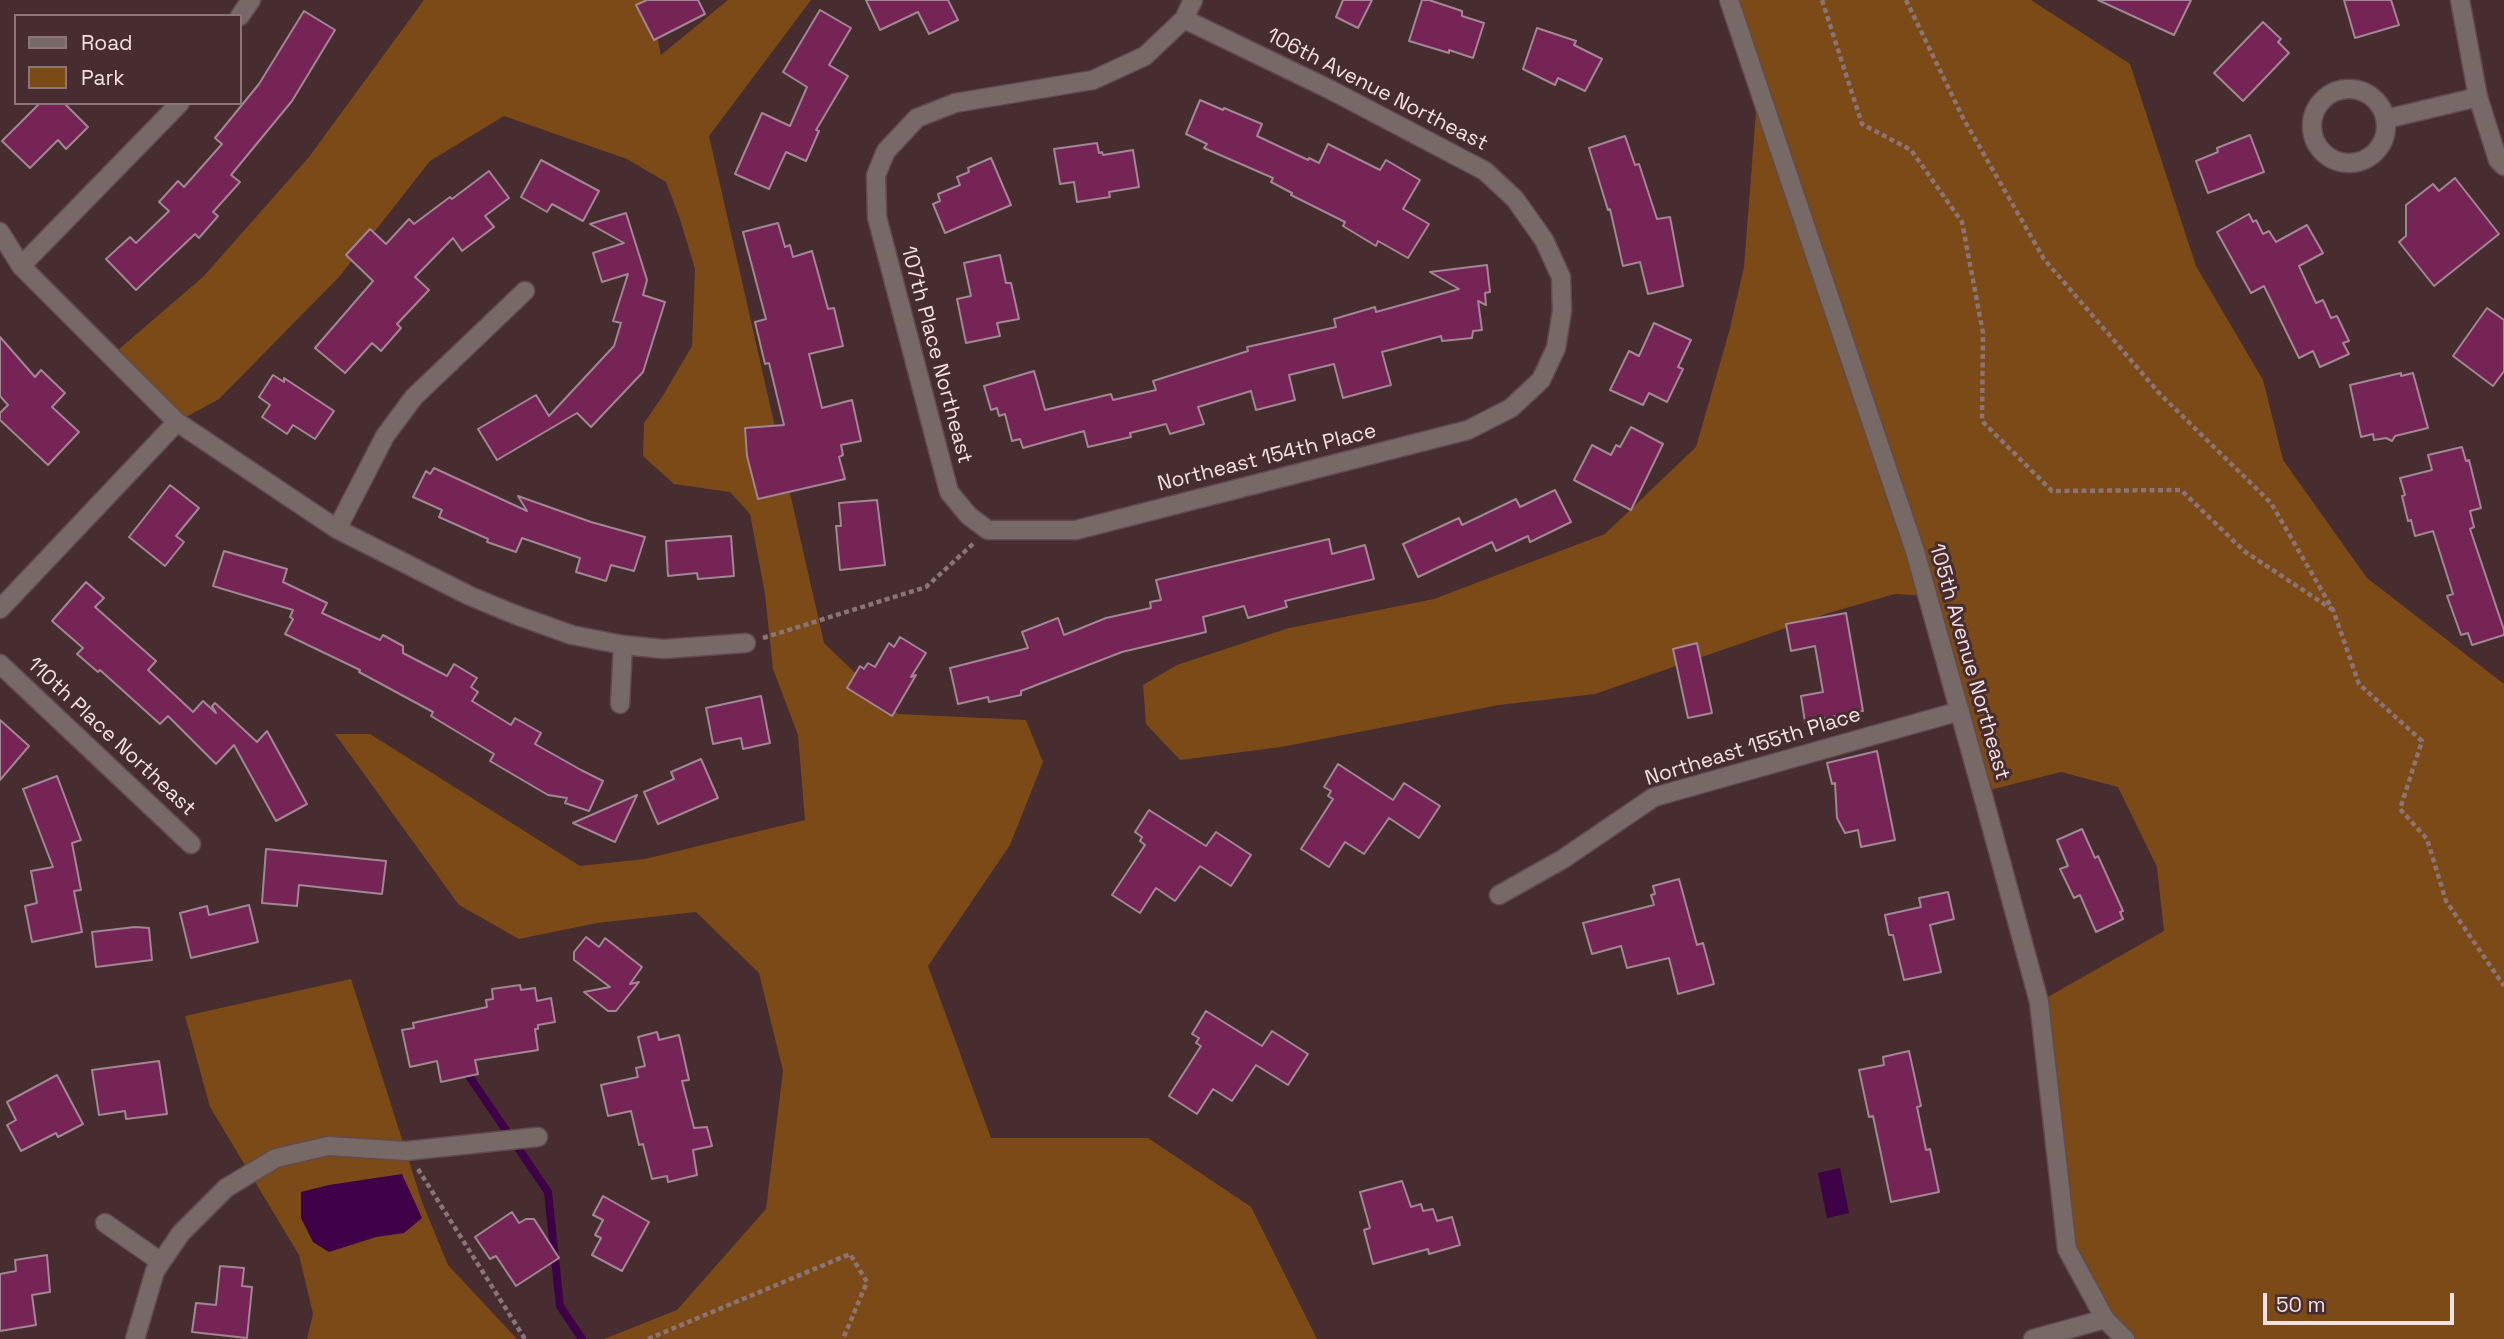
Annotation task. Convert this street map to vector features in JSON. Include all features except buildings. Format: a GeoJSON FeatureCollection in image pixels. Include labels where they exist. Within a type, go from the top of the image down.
{"type":"FeatureCollection","features":[{"type":"Feature","properties":{"kind":"street"},"geometry":{"type":"LineString","coordinates":[[1184,19],[1193,0]]}},
{"type":"Feature","properties":{"kind":"street","name":"105th Avenue Northeast"},"geometry":{"type":"LineString","coordinates":[[1729,0],[1915,551],[1961,711],[2039,1002],[2067,1249],[2105,1319],[2125,1339]]}},
{"type":"Feature","properties":{"kind":"street"},"geometry":{"type":"LineString","coordinates":[[2460,0],[2478,96],[2498,160],[2504,166]]}},
{"type":"Feature","properties":{"kind":"street","name":"107th Place Northeast"},"geometry":{"type":"LineString","coordinates":[[988,530],[970,516],[949,492],[877,217],[876,175],[886,151],[917,118],[956,103],[1093,80],[1145,57],[1184,19]]}},
{"type":"Feature","properties":{"kind":"street","name":"106th Avenue Northeast"},"geometry":{"type":"LineString","coordinates":[[1184,19],[1331,90],[1485,171],[1516,199],[1544,240],[1561,277],[1562,311],[1556,348],[1541,380]]}},
{"type":"Feature","properties":{"kind":"street"},"geometry":{"type":"LineString","coordinates":[[2342,89],[2357,89],[2370,95],[2381,105],[2386,119],[2386,133],[2380,147],[2370,158],[2356,163],[2341,163],[2328,157],[2318,146],[2312,133],[2312,118],[2318,105],[2328,94],[2342,89]]}},
{"type":"Feature","properties":{"kind":"street"},"geometry":{"type":"LineString","coordinates":[[2386,119],[2478,96]]}},
{"type":"Feature","properties":{"kind":"street"},"geometry":{"type":"LineString","coordinates":[[21,266],[178,105]]}},
{"type":"Feature","properties":{"kind":"street"},"geometry":{"type":"LineString","coordinates":[[0,232],[21,266],[177,422],[337,529],[470,596],[572,635],[623,645],[664,649],[746,643]]}},
{"type":"Feature","properties":{"kind":"street"},"geometry":{"type":"LineString","coordinates":[[337,529],[385,436],[414,397],[525,291]]}},
{"type":"Feature","properties":{"kind":"street","name":"Northeast 154th Place"},"geometry":{"type":"LineString","coordinates":[[988,530],[1076,530],[1468,430],[1511,408],[1541,380]]}},
{"type":"Feature","properties":{"kind":"street"},"geometry":{"type":"LineString","coordinates":[[0,609],[177,422]]}},
{"type":"Feature","properties":{"kind":"street"},"geometry":{"type":"LineString","coordinates":[[620,704],[623,645]]}},
{"type":"Feature","properties":{"kind":"street","name":"110th Place Northeast"},"geometry":{"type":"LineString","coordinates":[[0,664],[191,844]]}},
{"type":"Feature","properties":{"kind":"street","name":"Northeast 155th Place"},"geometry":{"type":"LineString","coordinates":[[1499,895],[1563,859],[1654,797],[1961,711]]}},
{"type":"Feature","properties":{"kind":"street"},"geometry":{"type":"LineString","coordinates":[[135,1339],[155,1271],[181,1233],[226,1188],[276,1158],[328,1146],[407,1150],[538,1137]]}},
{"type":"Feature","properties":{"kind":"street"},"geometry":{"type":"LineString","coordinates":[[105,1223],[161,1262]]}},
{"type":"Feature","properties":{"kind":"street"},"geometry":{"type":"LineString","coordinates":[[2033,1339],[2105,1319]]}},
{"type":"Feature","properties":{"kind":"path"},"geometry":{"type":"LineString","coordinates":[[1822,0],[1862,124],[1910,150],[1962,222],[1983,333],[1982,421],[2052,491],[2181,490],[2244,551],[2333,610]]}},
{"type":"Feature","properties":{"kind":"path"},"geometry":{"type":"LineString","coordinates":[[1906,0],[1963,118],[2044,259],[2160,394],[2271,503],[2333,610],[2359,684],[2422,741],[2400,809],[2427,839],[2446,901],[2504,986]]}},
{"type":"Feature","properties":{"kind":"path"},"geometry":{"type":"LineString","coordinates":[[746,643],[926,587],[988,530]]}},
{"type":"Feature","properties":{"kind":"path"},"geometry":{"type":"LineString","coordinates":[[407,1150],[525,1339]]}},
{"type":"Feature","properties":{"kind":"path"},"geometry":{"type":"LineString","coordinates":[[648,1339],[850,1254],[867,1282],[843,1339]]}},
{"type":"Feature","properties":{"kind":"green space"},"geometry":{"type":"Polygon","coordinates":[[[424,0],[650,0],[661,55],[728,0],[811,0],[709,136],[824,643],[898,714],[1026,720],[1043,762],[1010,845],[928,966],[991,1138],[1148,1138],[1251,1207],[1317,1339],[604,1339],[677,1310],[766,1209],[783,1071],[759,973],[696,912],[597,923],[519,939],[459,905],[335,734],[370,734],[580,866],[645,859],[805,820],[798,735],[773,669],[765,594],[750,514],[730,492],[674,484],[643,456],[644,423],[692,346],[695,269],[666,182],[627,159],[504,116],[430,161],[339,277],[219,399],[177,422],[111,356],[204,276],[309,157],[424,0]]]}},
{"type":"Feature","properties":{"kind":"green space"},"geometry":{"type":"Polygon","coordinates":[[[1729,0],[2031,0],[2130,64],[2196,266],[2263,380],[2283,460],[2367,578],[2504,684],[2504,1339],[2125,1339],[2067,1249],[2039,1002],[2164,931],[2157,867],[2118,787],[2061,772],[1982,792],[1928,596],[1895,594],[1832,612],[1595,694],[1499,705],[1281,747],[1180,760],[1146,724],[1143,685],[1177,665],[1289,628],[1434,599],[1605,534],[1696,447],[1729,332],[1744,267],[1758,86],[1729,0]]]}},
{"type":"Feature","properties":{"kind":"green space"},"geometry":{"type":"Polygon","coordinates":[[[351,979],[422,1202],[448,1265],[517,1339],[307,1339],[313,1314],[299,1255],[210,1107],[185,1016],[351,979]]]}},
{"type":"Feature","properties":{"kind":"shaded area"},"geometry":{"type":"Polygon","coordinates":[[[1840,1168],[1849,1213],[1827,1218],[1818,1173],[1840,1168]]]}},
{"type":"Feature","properties":{"kind":"shaded area"},"geometry":{"type":"Polygon","coordinates":[[[402,1174],[422,1218],[404,1233],[376,1237],[329,1252],[313,1242],[301,1218],[301,1192],[402,1174]]]}},
{"type":"Feature","properties":{"kind":"waterway"},"geometry":{"type":"LineString","coordinates":[[469,1076],[548,1192],[560,1306],[582,1339]]}}]}
